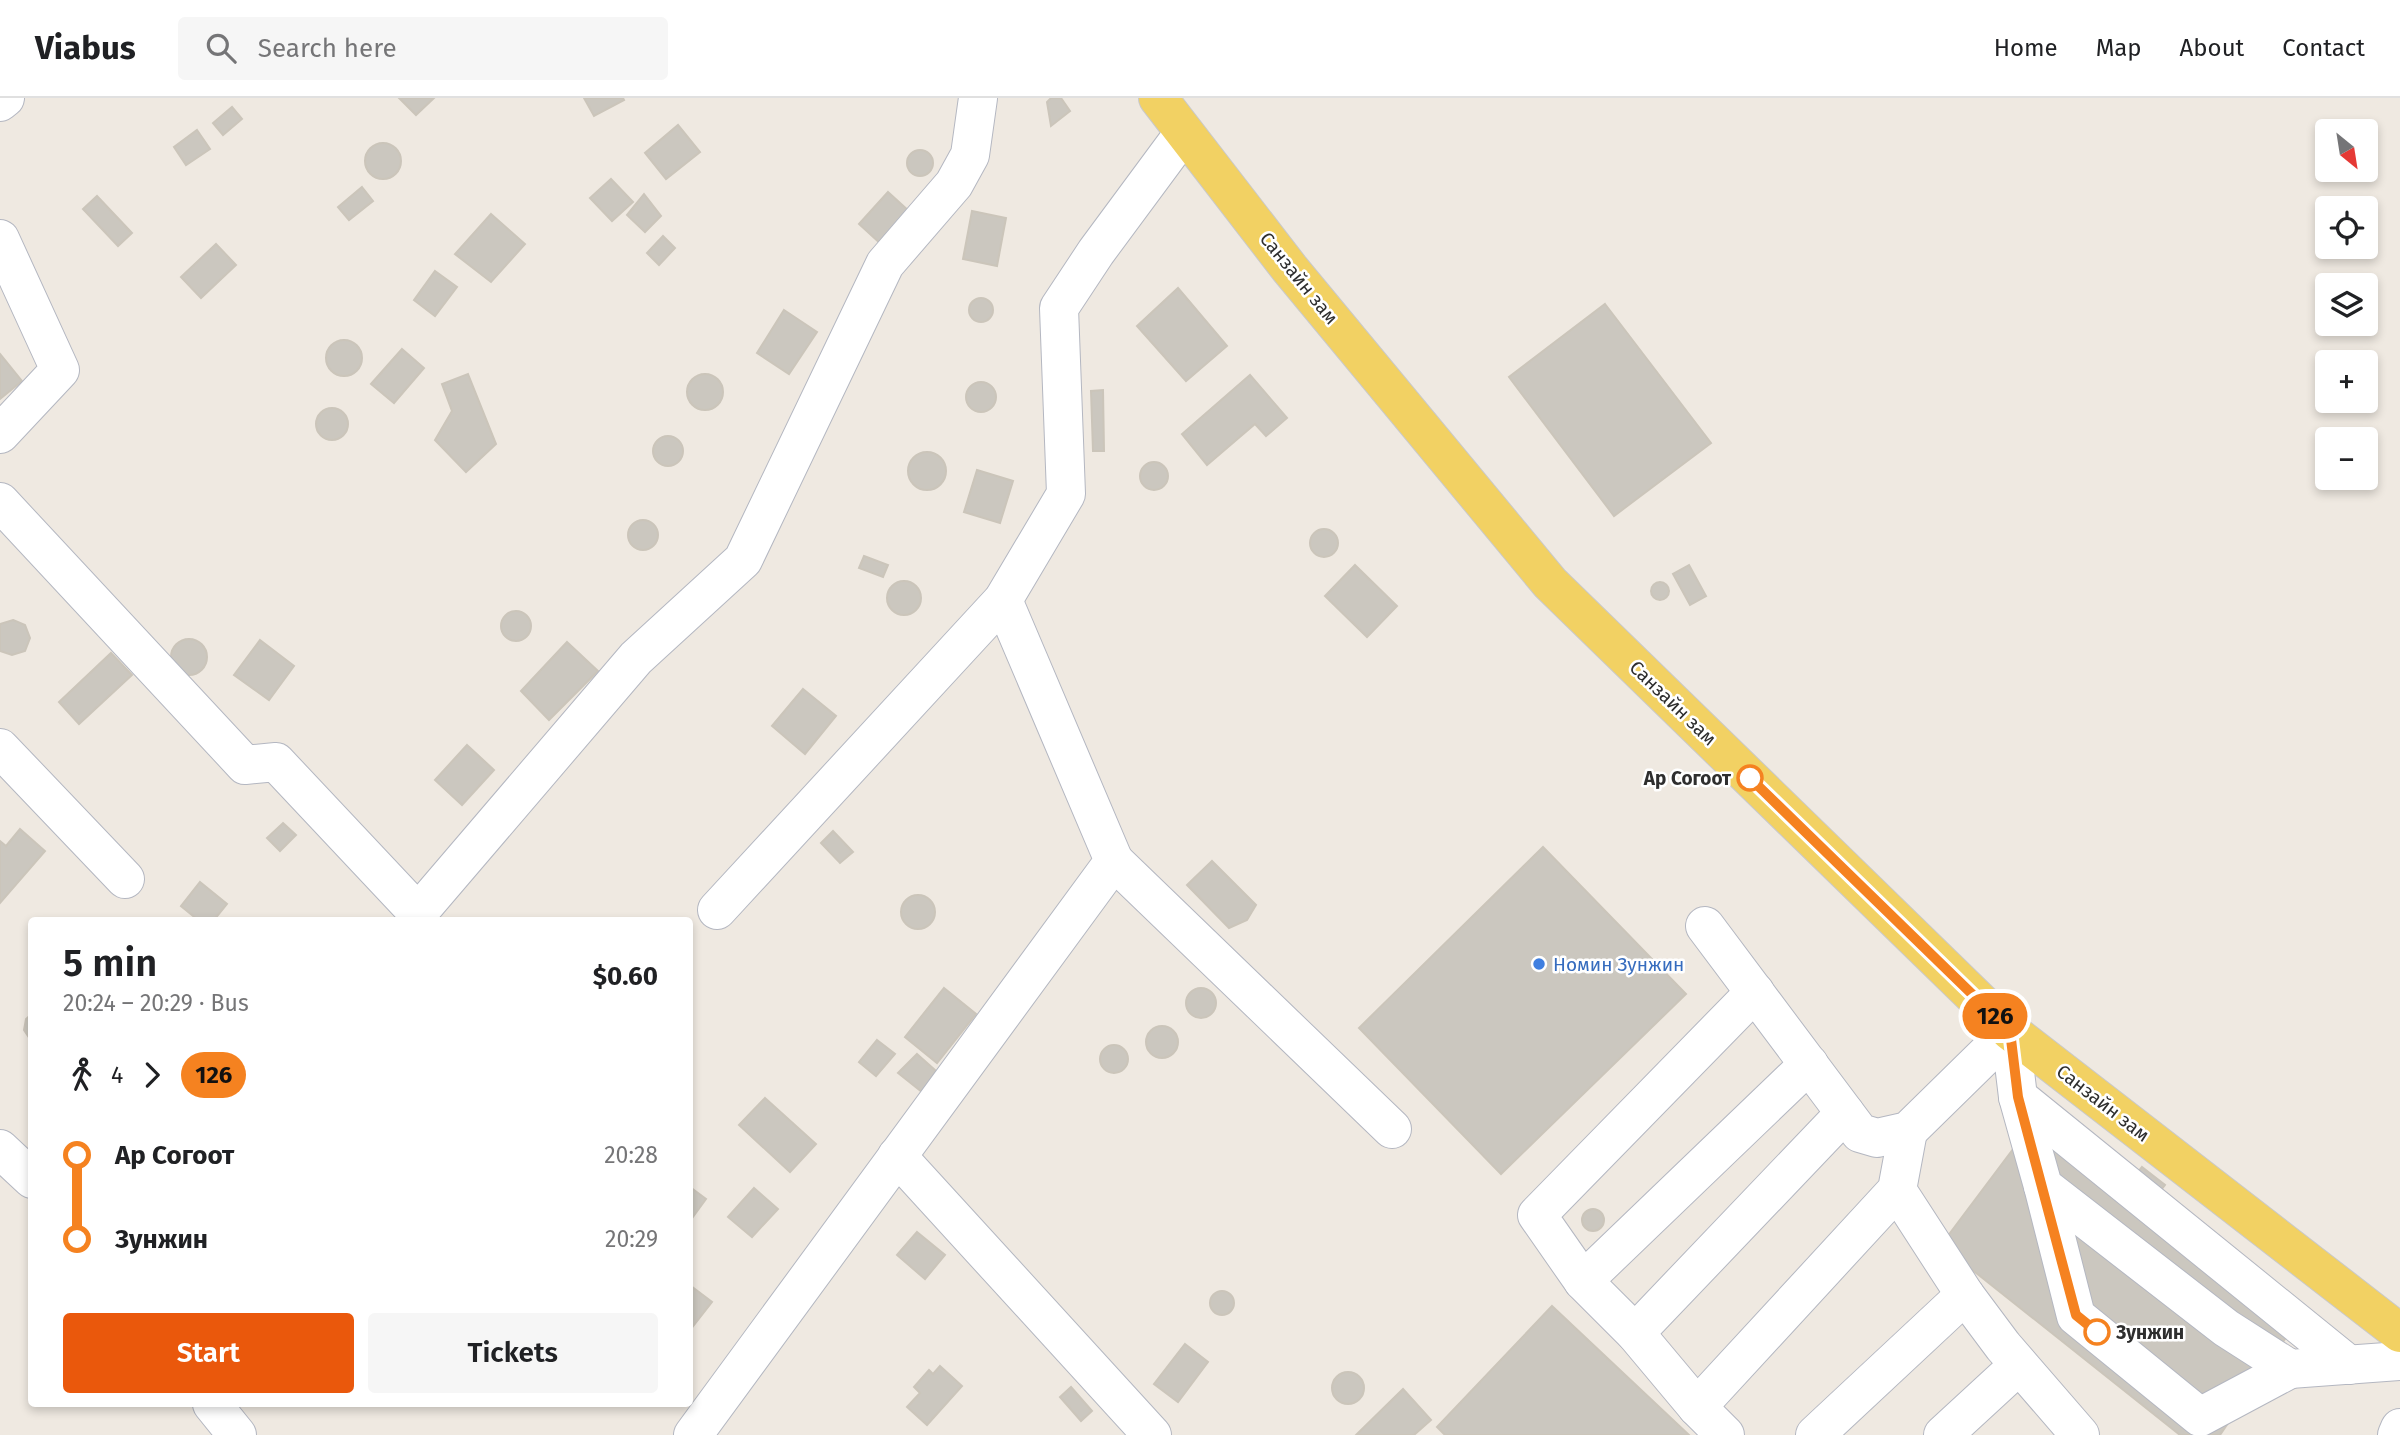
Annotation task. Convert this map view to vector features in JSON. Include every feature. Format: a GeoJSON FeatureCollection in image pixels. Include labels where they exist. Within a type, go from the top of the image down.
{"type":"FeatureCollection","features":[{"type":"Feature","properties":{"kind":"main road","name":"Санзайн зам"},"geometry":{"type":"LineString","coordinates":[[1158,98],[1290,269],[1550,583],[2010,1031],[2400,1334]]}},
{"type":"Feature","properties":{"kind":"street"},"geometry":{"type":"LineString","coordinates":[[0,102],[5,98]]}},
{"type":"Feature","properties":{"kind":"street"},"geometry":{"type":"LineString","coordinates":[[0,502],[245,765],[276,762],[418,913],[636,658],[743,560],[885,264],[954,184],[970,155],[978,98]]}},
{"type":"Feature","properties":{"kind":"street"},"geometry":{"type":"LineString","coordinates":[[717,909],[1003,600],[1066,494],[1059,308],[1096,252],[1184,133]]}},
{"type":"Feature","properties":{"kind":"street"},"geometry":{"type":"LineString","coordinates":[[0,239],[60,370],[0,434]]}},
{"type":"Feature","properties":{"kind":"street"},"geometry":{"type":"LineString","coordinates":[[1003,600],[1114,861],[1392,1129]]}},
{"type":"Feature","properties":{"kind":"street"},"geometry":{"type":"LineString","coordinates":[[0,748],[125,879]]}},
{"type":"Feature","properties":{"kind":"street"},"geometry":{"type":"LineString","coordinates":[[693,1435],[1114,861]]}},
{"type":"Feature","properties":{"kind":"street"},"geometry":{"type":"LineString","coordinates":[[1706,926],[1860,1133],[1877,1138],[1908,1131],[2010,1031]]}},
{"type":"Feature","properties":{"kind":"street"},"geometry":{"type":"LineString","coordinates":[[1725,1435],[1697,1407],[1635,1334],[1583,1281],[1537,1215],[1755,992]]}},
{"type":"Feature","properties":{"kind":"street"},"geometry":{"type":"LineString","coordinates":[[2010,1031],[2018,1097],[2076,1315],[2200,1417],[2290,1368],[2400,1361]]}},
{"type":"Feature","properties":{"kind":"street"},"geometry":{"type":"LineString","coordinates":[[1583,1281],[1809,1065]]}},
{"type":"Feature","properties":{"kind":"street"},"geometry":{"type":"LineString","coordinates":[[2018,1097],[2349,1365]]}},
{"type":"Feature","properties":{"kind":"street"},"geometry":{"type":"LineString","coordinates":[[1635,1334],[1845,1113]]}},
{"type":"Feature","properties":{"kind":"street"},"geometry":{"type":"LineString","coordinates":[[1697,1407],[1896,1190],[1908,1131]]}},
{"type":"Feature","properties":{"kind":"street"},"geometry":{"type":"LineString","coordinates":[[0,1149],[28,1175]]}},
{"type":"Feature","properties":{"kind":"street"},"geometry":{"type":"LineString","coordinates":[[897,1156],[1152,1435]]}},
{"type":"Feature","properties":{"kind":"street"},"geometry":{"type":"LineString","coordinates":[[2043,1186],[2226,1328],[2290,1368]]}},
{"type":"Feature","properties":{"kind":"street"},"geometry":{"type":"LineString","coordinates":[[1896,1190],[1965,1295],[2019,1365],[2080,1435]]}},
{"type":"Feature","properties":{"kind":"street"},"geometry":{"type":"LineString","coordinates":[[1815,1435],[1965,1295]]}},
{"type":"Feature","properties":{"kind":"street"},"geometry":{"type":"LineString","coordinates":[[1943,1435],[2019,1365]]}},
{"type":"Feature","properties":{"kind":"street"},"geometry":{"type":"LineString","coordinates":[[214,1407],[237,1435]]}},
{"type":"Feature","properties":{"kind":"street"},"geometry":{"type":"LineString","coordinates":[[2397,1435],[2400,1429]]}},
{"type":"Feature","properties":{"kind":"building"},"geometry":{"type":"Polygon","coordinates":[[[399,98],[434,98],[416,115],[399,98]]]}},
{"type":"Feature","properties":{"kind":"building"},"geometry":{"type":"Polygon","coordinates":[[[584,98],[623,98],[624,100],[594,116],[584,98]]]}},
{"type":"Feature","properties":{"kind":"building"},"geometry":{"type":"Polygon","coordinates":[[[1051,98],[1061,98],[1070,111],[1051,126],[1047,102],[1051,98]]]}},
{"type":"Feature","properties":{"kind":"building"},"geometry":{"type":"Polygon","coordinates":[[[232,107],[242,119],[223,135],[213,123],[232,107]]]}},
{"type":"Feature","properties":{"kind":"building"},"geometry":{"type":"Polygon","coordinates":[[[678,125],[700,152],[666,179],[645,153],[678,125]]]}},
{"type":"Feature","properties":{"kind":"building"},"geometry":{"type":"Polygon","coordinates":[[[197,130],[210,149],[186,165],[174,147],[197,130]]]}},
{"type":"Feature","properties":{"kind":"building"},"geometry":{"type":"Polygon","coordinates":[[[383,143],[396,148],[401,161],[396,174],[383,179],[370,174],[365,161],[370,148],[383,143]]]}},
{"type":"Feature","properties":{"kind":"building"},"geometry":{"type":"Polygon","coordinates":[[[920,150],[929,154],[933,163],[929,172],[920,176],[911,172],[907,163],[911,154],[920,150]]]}},
{"type":"Feature","properties":{"kind":"building"},"geometry":{"type":"Polygon","coordinates":[[[611,179],[633,202],[612,221],[590,198],[611,179]]]}},
{"type":"Feature","properties":{"kind":"building"},"geometry":{"type":"Polygon","coordinates":[[[362,187],[373,201],[349,220],[338,207],[362,187]]]}},
{"type":"Feature","properties":{"kind":"building"},"geometry":{"type":"Polygon","coordinates":[[[888,192],[910,212],[881,244],[859,224],[888,192]]]}},
{"type":"Feature","properties":{"kind":"building"},"geometry":{"type":"Polygon","coordinates":[[[644,194],[661,216],[645,232],[627,215],[644,194]]]}},
{"type":"Feature","properties":{"kind":"building"},"geometry":{"type":"Polygon","coordinates":[[[97,196],[132,233],[118,246],[83,209],[97,196]]]}},
{"type":"Feature","properties":{"kind":"building"},"geometry":{"type":"Polygon","coordinates":[[[972,211],[1006,218],[997,266],[963,259],[972,211]]]}},
{"type":"Feature","properties":{"kind":"building"},"geometry":{"type":"Polygon","coordinates":[[[491,214],[525,244],[491,282],[455,254],[491,214]]]}},
{"type":"Feature","properties":{"kind":"building"},"geometry":{"type":"Polygon","coordinates":[[[663,236],[675,248],[659,265],[647,253],[663,236]]]}},
{"type":"Feature","properties":{"kind":"building"},"geometry":{"type":"Polygon","coordinates":[[[216,244],[236,265],[201,298],[181,277],[216,244]]]}},
{"type":"Feature","properties":{"kind":"building"},"geometry":{"type":"Polygon","coordinates":[[[435,271],[457,287],[435,316],[414,300],[435,271]]]}},
{"type":"Feature","properties":{"kind":"building"},"geometry":{"type":"Polygon","coordinates":[[[1178,288],[1227,346],[1186,381],[1137,326],[1178,288]]]}},
{"type":"Feature","properties":{"kind":"building"},"geometry":{"type":"Polygon","coordinates":[[[981,298],[992,305],[993,310],[986,321],[981,322],[970,315],[969,310],[976,299],[981,298]]]}},
{"type":"Feature","properties":{"kind":"building"},"geometry":{"type":"Polygon","coordinates":[[[1605,304],[1711,443],[1614,516],[1509,377],[1605,304]]]}},
{"type":"Feature","properties":{"kind":"building"},"geometry":{"type":"Polygon","coordinates":[[[784,310],[817,332],[789,374],[757,353],[784,310]]]}},
{"type":"Feature","properties":{"kind":"building"},"geometry":{"type":"Polygon","coordinates":[[[344,340],[357,345],[362,358],[357,371],[344,376],[331,371],[326,358],[331,345],[344,340]]]}},
{"type":"Feature","properties":{"kind":"building"},"geometry":{"type":"Polygon","coordinates":[[[402,349],[424,368],[394,403],[371,384],[402,349]]]}},
{"type":"Feature","properties":{"kind":"building"},"geometry":{"type":"Polygon","coordinates":[[[0,354],[22,381],[0,399],[0,354]]]}},
{"type":"Feature","properties":{"kind":"building"},"geometry":{"type":"Polygon","coordinates":[[[468,374],[496,444],[466,472],[435,440],[452,411],[442,384],[468,374]]]}},
{"type":"Feature","properties":{"kind":"building"},"geometry":{"type":"Polygon","coordinates":[[[705,374],[718,379],[723,392],[718,405],[705,410],[692,405],[687,392],[692,379],[705,374]]]}},
{"type":"Feature","properties":{"kind":"building"},"geometry":{"type":"Polygon","coordinates":[[[1250,375],[1287,418],[1266,436],[1255,424],[1207,465],[1182,434],[1250,375]]]}},
{"type":"Feature","properties":{"kind":"building"},"geometry":{"type":"Polygon","coordinates":[[[981,382],[992,386],[996,397],[992,408],[981,412],[970,408],[966,397],[970,386],[981,382]]]}},
{"type":"Feature","properties":{"kind":"building"},"geometry":{"type":"Polygon","coordinates":[[[1103,390],[1104,451],[1093,451],[1091,391],[1103,390]]]}},
{"type":"Feature","properties":{"kind":"building"},"geometry":{"type":"Polygon","coordinates":[[[332,408],[343,413],[348,424],[343,435],[332,440],[321,435],[316,424],[321,413],[332,408]]]}},
{"type":"Feature","properties":{"kind":"building"},"geometry":{"type":"Polygon","coordinates":[[[668,436],[679,440],[683,451],[679,462],[668,466],[657,462],[653,451],[657,440],[668,436]]]}},
{"type":"Feature","properties":{"kind":"building"},"geometry":{"type":"Polygon","coordinates":[[[927,452],[940,458],[946,471],[940,484],[927,490],[914,484],[908,471],[914,458],[927,452]]]}},
{"type":"Feature","properties":{"kind":"building"},"geometry":{"type":"Polygon","coordinates":[[[1154,462],[1164,466],[1168,476],[1164,486],[1154,490],[1144,486],[1140,476],[1144,466],[1154,462]]]}},
{"type":"Feature","properties":{"kind":"building"},"geometry":{"type":"Polygon","coordinates":[[[977,470],[1013,481],[1000,523],[964,512],[977,470]]]}},
{"type":"Feature","properties":{"kind":"building"},"geometry":{"type":"Polygon","coordinates":[[[643,520],[649,521],[657,529],[657,541],[649,549],[643,550],[637,549],[629,541],[628,535],[629,529],[637,521],[643,520]]]}},
{"type":"Feature","properties":{"kind":"building"},"geometry":{"type":"Polygon","coordinates":[[[1324,529],[1334,533],[1338,543],[1334,553],[1324,557],[1314,553],[1310,543],[1314,533],[1324,529]]]}},
{"type":"Feature","properties":{"kind":"building"},"geometry":{"type":"Polygon","coordinates":[[[864,556],[888,565],[883,577],[859,568],[864,556]]]}},
{"type":"Feature","properties":{"kind":"building"},"geometry":{"type":"Polygon","coordinates":[[[1355,565],[1397,606],[1367,637],[1325,596],[1355,565]]]}},
{"type":"Feature","properties":{"kind":"building"},"geometry":{"type":"Polygon","coordinates":[[[1689,565],[1706,596],[1690,605],[1673,574],[1689,565]]]}},
{"type":"Feature","properties":{"kind":"building"},"geometry":{"type":"Polygon","coordinates":[[[904,581],[916,586],[921,598],[916,610],[904,615],[892,610],[887,598],[892,586],[904,581]]]}},
{"type":"Feature","properties":{"kind":"building"},"geometry":{"type":"Polygon","coordinates":[[[1660,582],[1666,585],[1669,591],[1666,597],[1660,600],[1654,597],[1651,591],[1654,585],[1660,582]]]}},
{"type":"Feature","properties":{"kind":"building"},"geometry":{"type":"Polygon","coordinates":[[[516,611],[527,615],[531,626],[527,637],[516,641],[505,637],[501,626],[505,615],[516,611]]]}},
{"type":"Feature","properties":{"kind":"building"},"geometry":{"type":"Polygon","coordinates":[[[13,620],[25,625],[30,638],[25,651],[12,655],[0,651],[0,624],[13,620]]]}},
{"type":"Feature","properties":{"kind":"building"},"geometry":{"type":"Polygon","coordinates":[[[189,639],[201,645],[207,657],[201,669],[189,675],[177,669],[171,657],[177,645],[189,639]]]}},
{"type":"Feature","properties":{"kind":"building"},"geometry":{"type":"Polygon","coordinates":[[[260,640],[294,666],[269,700],[234,675],[260,640]]]}},
{"type":"Feature","properties":{"kind":"building"},"geometry":{"type":"Polygon","coordinates":[[[567,642],[598,671],[549,720],[521,691],[567,642]]]}},
{"type":"Feature","properties":{"kind":"building"},"geometry":{"type":"Polygon","coordinates":[[[111,653],[132,675],[79,724],[59,702],[111,653]]]}},
{"type":"Feature","properties":{"kind":"building"},"geometry":{"type":"Polygon","coordinates":[[[803,689],[836,716],[805,754],[772,726],[803,689]]]}},
{"type":"Feature","properties":{"kind":"building"},"geometry":{"type":"Polygon","coordinates":[[[467,745],[494,770],[462,805],[435,780],[467,745]]]}},
{"type":"Feature","properties":{"kind":"building"},"geometry":{"type":"Polygon","coordinates":[[[283,823],[296,835],[280,851],[267,838],[283,823]]]}},
{"type":"Feature","properties":{"kind":"building"},"geometry":{"type":"Polygon","coordinates":[[[20,829],[45,851],[0,903],[0,841],[6,846],[20,829]]]}},
{"type":"Feature","properties":{"kind":"building"},"geometry":{"type":"Polygon","coordinates":[[[833,831],[853,852],[840,863],[821,843],[833,831]]]}},
{"type":"Feature","properties":{"kind":"building"},"geometry":{"type":"Polygon","coordinates":[[[1543,847],[1686,994],[1501,1174],[1359,1028],[1543,847]]]}},
{"type":"Feature","properties":{"kind":"building"},"geometry":{"type":"Polygon","coordinates":[[[1212,861],[1256,905],[1247,920],[1229,928],[1187,885],[1212,861]]]}},
{"type":"Feature","properties":{"kind":"building"},"geometry":{"type":"Polygon","coordinates":[[[200,882],[227,904],[216,917],[194,917],[181,906],[200,882]]]}},
{"type":"Feature","properties":{"kind":"building"},"geometry":{"type":"Polygon","coordinates":[[[918,895],[930,900],[935,912],[930,924],[918,929],[906,924],[901,912],[906,900],[918,895]]]}},
{"type":"Feature","properties":{"kind":"building"},"geometry":{"type":"Polygon","coordinates":[[[944,988],[976,1014],[937,1063],[905,1037],[944,988]]]}},
{"type":"Feature","properties":{"kind":"building"},"geometry":{"type":"Polygon","coordinates":[[[1201,988],[1212,992],[1216,1003],[1212,1014],[1201,1018],[1190,1014],[1186,1003],[1190,992],[1201,988]]]}},
{"type":"Feature","properties":{"kind":"building"},"geometry":{"type":"Polygon","coordinates":[[[28,1017],[28,1036],[24,1030],[28,1017]]]}},
{"type":"Feature","properties":{"kind":"building"},"geometry":{"type":"Polygon","coordinates":[[[1162,1026],[1173,1031],[1178,1042],[1173,1053],[1162,1058],[1151,1053],[1146,1042],[1151,1031],[1162,1026]]]}},
{"type":"Feature","properties":{"kind":"building"},"geometry":{"type":"Polygon","coordinates":[[[877,1040],[895,1054],[876,1076],[859,1062],[877,1040]]]}},
{"type":"Feature","properties":{"kind":"building"},"geometry":{"type":"Polygon","coordinates":[[[1114,1045],[1124,1049],[1128,1059],[1124,1069],[1114,1073],[1104,1069],[1100,1059],[1104,1049],[1114,1045]]]}},
{"type":"Feature","properties":{"kind":"building"},"geometry":{"type":"Polygon","coordinates":[[[917,1054],[936,1071],[922,1092],[898,1073],[917,1054]]]}},
{"type":"Feature","properties":{"kind":"building"},"geometry":{"type":"Polygon","coordinates":[[[765,1098],[816,1144],[790,1172],[739,1125],[765,1098]]]}},
{"type":"Feature","properties":{"kind":"building"},"geometry":{"type":"Polygon","coordinates":[[[2029,1128],[2289,1333],[2220,1435],[2180,1435],[1941,1245],[2029,1128]]]}},
{"type":"Feature","properties":{"kind":"building"},"geometry":{"type":"Polygon","coordinates":[[[2142,1167],[2165,1185],[2149,1205],[2126,1187],[2142,1167]]]}},
{"type":"Feature","properties":{"kind":"building"},"geometry":{"type":"Polygon","coordinates":[[[754,1188],[778,1209],[752,1237],[728,1217],[754,1188]]]}},
{"type":"Feature","properties":{"kind":"building"},"geometry":{"type":"Polygon","coordinates":[[[693,1189],[706,1199],[693,1217],[693,1189]]]}},
{"type":"Feature","properties":{"kind":"building"},"geometry":{"type":"Polygon","coordinates":[[[1593,1209],[1601,1212],[1604,1220],[1601,1228],[1593,1231],[1585,1228],[1582,1220],[1585,1212],[1593,1209]]]}},
{"type":"Feature","properties":{"kind":"building"},"geometry":{"type":"Polygon","coordinates":[[[917,1232],[945,1255],[925,1279],[897,1255],[917,1232]]]}},
{"type":"Feature","properties":{"kind":"building"},"geometry":{"type":"Polygon","coordinates":[[[693,1288],[712,1302],[693,1326],[693,1288]]]}},
{"type":"Feature","properties":{"kind":"building"},"geometry":{"type":"Polygon","coordinates":[[[1222,1291],[1233,1298],[1234,1303],[1227,1314],[1222,1315],[1211,1308],[1210,1303],[1217,1292],[1222,1291]]]}},
{"type":"Feature","properties":{"kind":"building"},"geometry":{"type":"Polygon","coordinates":[[[1552,1306],[1689,1435],[1445,1435],[1437,1427],[1552,1306]]]}},
{"type":"Feature","properties":{"kind":"building"},"geometry":{"type":"Polygon","coordinates":[[[1185,1344],[1208,1362],[1178,1402],[1154,1384],[1185,1344]]]}},
{"type":"Feature","properties":{"kind":"building"},"geometry":{"type":"Polygon","coordinates":[[[940,1366],[962,1386],[927,1425],[907,1407],[920,1393],[914,1387],[929,1370],[933,1374],[940,1366]]]}},
{"type":"Feature","properties":{"kind":"building"},"geometry":{"type":"Polygon","coordinates":[[[1348,1372],[1359,1377],[1364,1388],[1359,1399],[1348,1404],[1337,1399],[1332,1388],[1337,1377],[1348,1372]]]}},
{"type":"Feature","properties":{"kind":"building"},"geometry":{"type":"Polygon","coordinates":[[[1071,1387],[1092,1411],[1081,1421],[1060,1397],[1071,1387]]]}},
{"type":"Feature","properties":{"kind":"building"},"geometry":{"type":"Polygon","coordinates":[[[1403,1389],[1431,1420],[1414,1435],[1356,1435],[1403,1389]]]}},
{"type":"Feature","properties":{"kind":"bus line","name":"126"},"geometry":{"type":"LineString","coordinates":[[1750,778],[2010,1031],[2018,1097],[2076,1315],[2097,1332]]}},
{"type":"Feature","properties":{"kind":"place","name":"Ар Согоот"},"geometry":{"type":"Point","coordinates":[1750,778]}},
{"type":"Feature","properties":{"kind":"place","name":"Номин Зунжин"},"geometry":{"type":"Point","coordinates":[1539,964]}},
{"type":"Feature","properties":{"kind":"place","name":"Зунжин"},"geometry":{"type":"Point","coordinates":[2097,1332]}}]}
